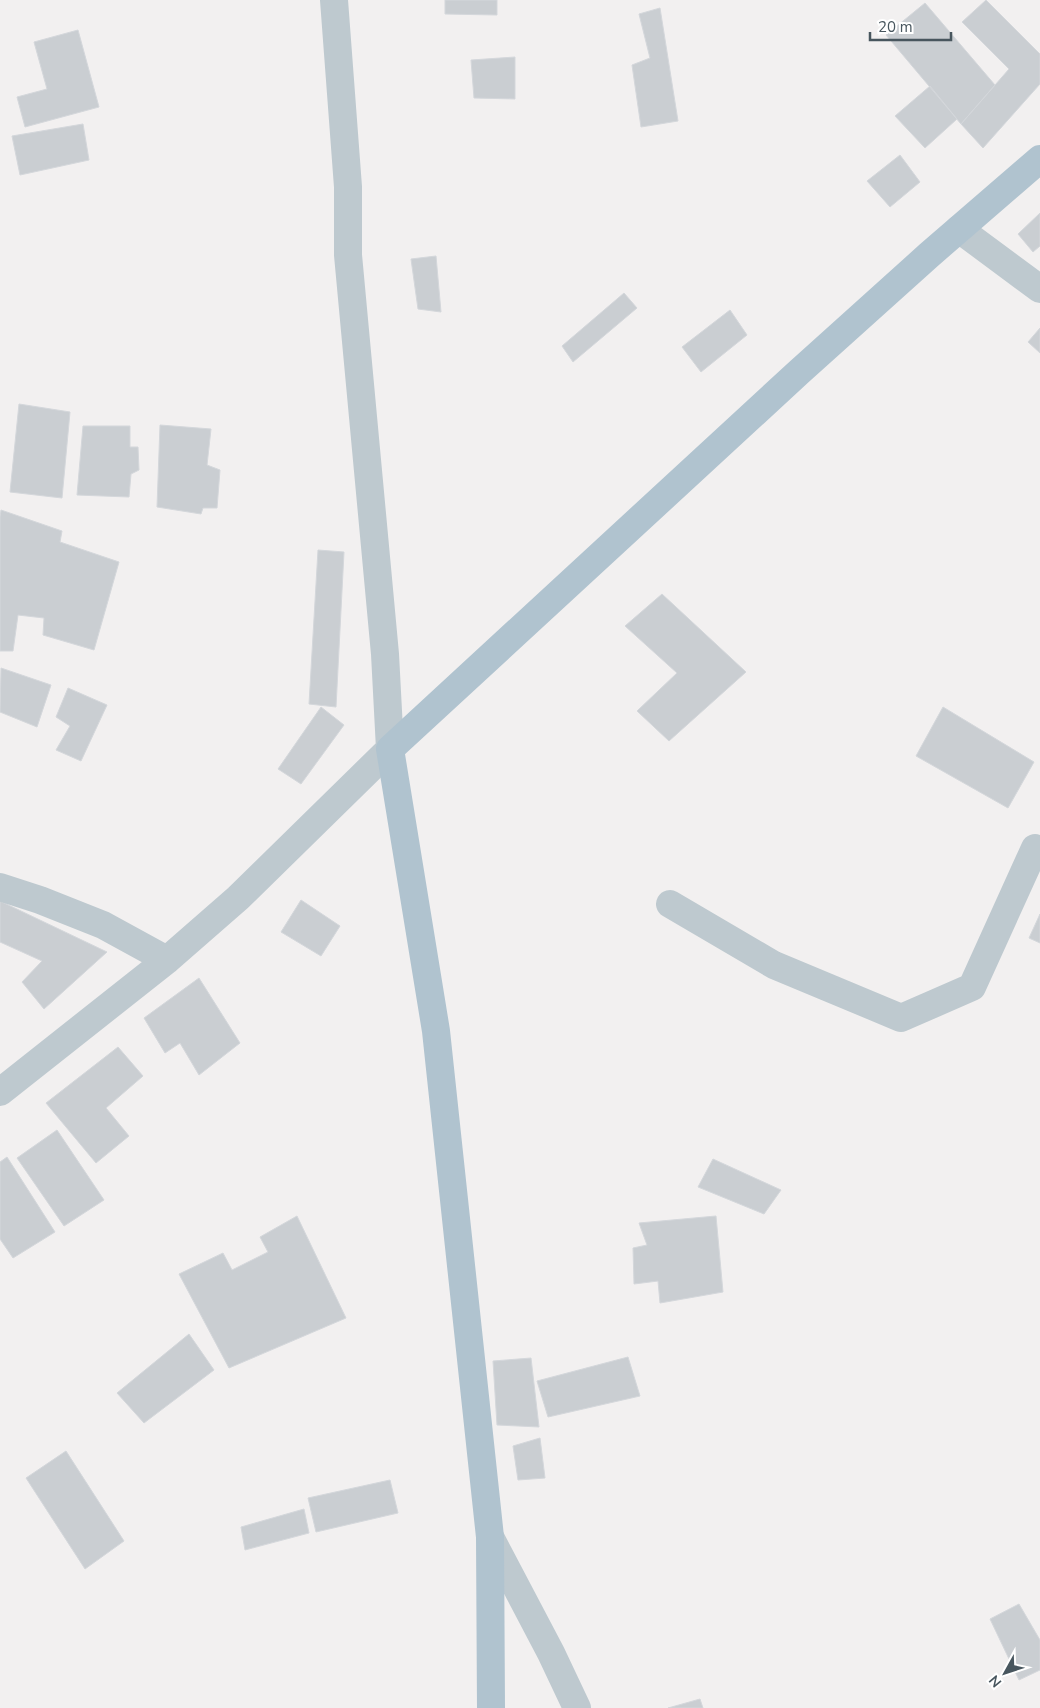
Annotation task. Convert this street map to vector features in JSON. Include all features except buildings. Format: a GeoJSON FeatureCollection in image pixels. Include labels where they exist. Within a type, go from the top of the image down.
{"type":"FeatureCollection","features":[{"type":"Feature","properties":{"kind":"main road"},"geometry":{"type":"LineString","coordinates":[[491,1708],[490,1537],[436,1031],[390,749],[799,372],[1040,159]]}},
{"type":"Feature","properties":{"kind":"street"},"geometry":{"type":"LineString","coordinates":[[0,1092],[167,960],[238,898],[390,749],[385,654],[348,255],[348,188],[334,0]]}},
{"type":"Feature","properties":{"kind":"street"},"geometry":{"type":"LineString","coordinates":[[959,229],[1040,289]]}},
{"type":"Feature","properties":{"kind":"street"},"geometry":{"type":"LineString","coordinates":[[670,904],[774,966],[901,1018],[972,987],[1038,846]]}},
{"type":"Feature","properties":{"kind":"street"},"geometry":{"type":"LineString","coordinates":[[0,887],[40,900],[103,925],[167,960]]}},
{"type":"Feature","properties":{"kind":"street"},"geometry":{"type":"LineString","coordinates":[[490,1537],[551,1653],[577,1708]]}}]}
